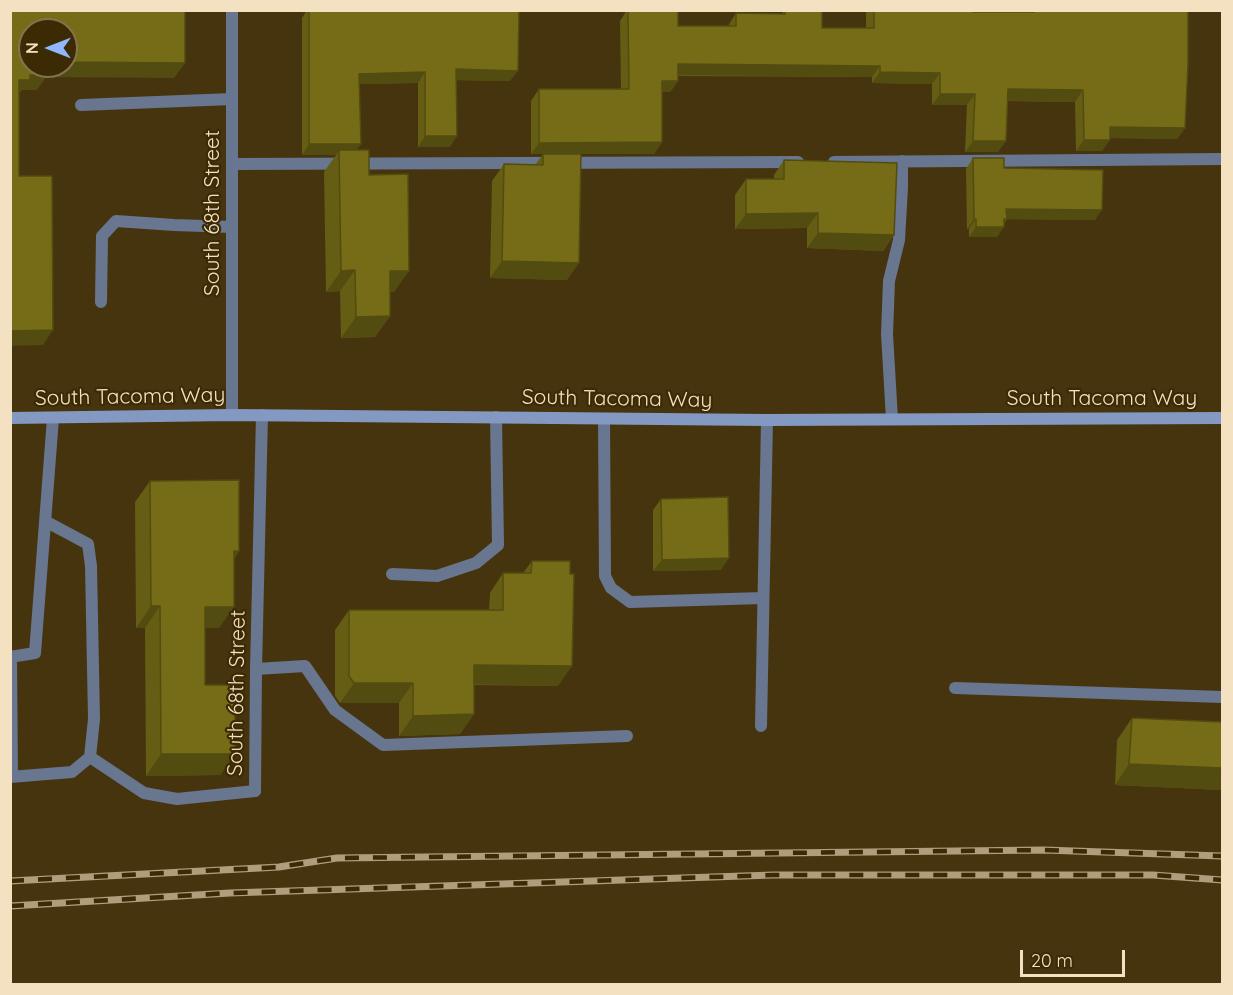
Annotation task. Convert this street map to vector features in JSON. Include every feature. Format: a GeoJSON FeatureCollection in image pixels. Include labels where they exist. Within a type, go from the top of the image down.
{"type":"FeatureCollection","features":[{"type":"Feature","properties":{"kind":"main road","name":"South Tacoma Way"},"geometry":{"type":"LineString","coordinates":[[10,418],[262,415],[767,420],[1222,418]]}},
{"type":"Feature","properties":{"kind":"street","name":"South 68th Street"},"geometry":{"type":"LineString","coordinates":[[232,10],[232,415]]}},
{"type":"Feature","properties":{"kind":"street"},"geometry":{"type":"LineString","coordinates":[[81,105],[232,99]]}},
{"type":"Feature","properties":{"kind":"street"},"geometry":{"type":"LineString","coordinates":[[232,164],[1222,159]]}},
{"type":"Feature","properties":{"kind":"street"},"geometry":{"type":"LineString","coordinates":[[892,419],[887,334],[889,281],[898,240],[902,161]]}},
{"type":"Feature","properties":{"kind":"street"},"geometry":{"type":"LineString","coordinates":[[101,302],[102,236],[116,221],[232,227]]}},
{"type":"Feature","properties":{"kind":"street","name":"South 68th Street"},"geometry":{"type":"LineString","coordinates":[[90,757],[144,793],[177,799],[255,791],[262,415]]}},
{"type":"Feature","properties":{"kind":"street"},"geometry":{"type":"LineString","coordinates":[[392,574],[437,576],[476,563],[498,545],[495,417]]}},
{"type":"Feature","properties":{"kind":"street"},"geometry":{"type":"LineString","coordinates":[[45,521],[88,544],[91,566],[94,718],[90,757],[72,772],[11,777],[11,656],[35,653],[45,521],[53,418]]}},
{"type":"Feature","properties":{"kind":"street"},"geometry":{"type":"LineString","coordinates":[[603,418],[605,576],[611,588],[630,602],[763,598]]}},
{"type":"Feature","properties":{"kind":"street"},"geometry":{"type":"LineString","coordinates":[[761,726],[767,420]]}},
{"type":"Feature","properties":{"kind":"street"},"geometry":{"type":"LineString","coordinates":[[256,669],[305,666],[335,710],[383,745],[627,736]]}},
{"type":"Feature","properties":{"kind":"street"},"geometry":{"type":"LineString","coordinates":[[955,688],[1222,697]]}},
{"type":"Feature","properties":{"kind":"building"},"geometry":{"type":"Polygon","coordinates":[[[10,10],[185,10],[185,63],[78,62],[78,18],[18,18],[18,78],[30,78],[30,80],[19,80],[19,176],[52,176],[53,330],[10,331],[10,10]]]}},
{"type":"Feature","properties":{"kind":"building"},"geometry":{"type":"Polygon","coordinates":[[[309,10],[519,10],[518,71],[456,69],[457,136],[425,136],[425,72],[359,74],[361,144],[309,144],[309,10]]]}},
{"type":"Feature","properties":{"kind":"building"},"geometry":{"type":"Polygon","coordinates":[[[628,10],[678,10],[678,26],[736,26],[736,13],[785,14],[785,10],[822,10],[822,28],[874,28],[874,10],[1034,12],[1034,10],[1188,10],[1185,128],[1110,127],[1110,140],[1084,140],[1083,90],[1008,89],[1006,141],[973,141],[975,94],[940,94],[940,73],[880,72],[880,66],[678,64],[678,81],[662,81],[662,142],[539,143],[539,89],[629,89],[628,10]]]}},
{"type":"Feature","properties":{"kind":"building"},"geometry":{"type":"Polygon","coordinates":[[[339,150],[369,150],[369,175],[408,174],[409,271],[390,271],[390,316],[356,317],[355,270],[341,271],[339,150]]]}},
{"type":"Feature","properties":{"kind":"building"},"geometry":{"type":"Polygon","coordinates":[[[543,154],[581,154],[579,263],[502,261],[504,164],[543,165],[543,154]]]}},
{"type":"Feature","properties":{"kind":"building"},"geometry":{"type":"Polygon","coordinates":[[[973,158],[1004,158],[1004,168],[1103,170],[1102,210],[1006,209],[1007,219],[1004,219],[1004,227],[976,227],[973,158]]]}},
{"type":"Feature","properties":{"kind":"building"},"geometry":{"type":"Polygon","coordinates":[[[784,160],[897,163],[894,235],[818,233],[818,213],[746,214],[746,179],[784,179],[784,160]]]}},
{"type":"Feature","properties":{"kind":"building"},"geometry":{"type":"Polygon","coordinates":[[[239,480],[239,551],[234,551],[234,607],[205,607],[205,685],[235,685],[235,754],[161,754],[160,606],[151,606],[150,481],[239,480]]]}},
{"type":"Feature","properties":{"kind":"building"},"geometry":{"type":"Polygon","coordinates":[[[728,497],[729,558],[662,560],[661,499],[728,497]]]}},
{"type":"Feature","properties":{"kind":"building"},"geometry":{"type":"Polygon","coordinates":[[[532,561],[570,561],[570,574],[574,574],[572,666],[474,665],[474,714],[413,716],[413,683],[354,683],[349,676],[349,610],[503,610],[503,573],[531,573],[532,561]]]}},
{"type":"Feature","properties":{"kind":"building"},"geometry":{"type":"Polygon","coordinates":[[[1132,718],[1222,722],[1222,768],[1129,764],[1132,718]]]}},
{"type":"Feature","properties":{"kind":"railway"},"geometry":{"type":"LineString","coordinates":[[10,881],[279,867],[337,858],[1044,850],[1222,856]]}},
{"type":"Feature","properties":{"kind":"railway"},"geometry":{"type":"LineString","coordinates":[[10,906],[230,893],[773,875],[1153,875],[1222,880]]}}]}
